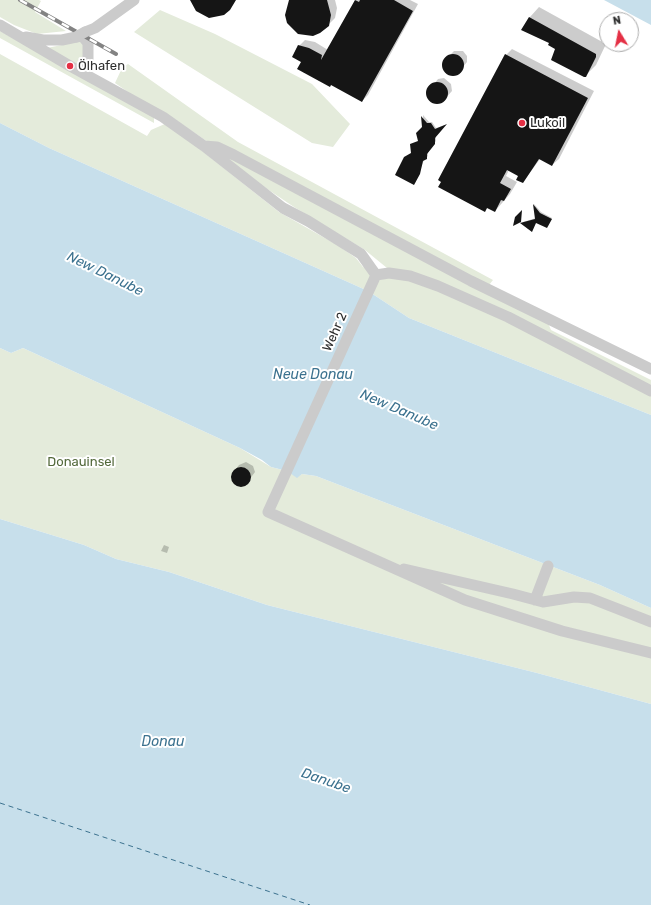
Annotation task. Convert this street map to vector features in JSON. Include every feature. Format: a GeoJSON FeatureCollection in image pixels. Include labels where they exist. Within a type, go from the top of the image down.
{"type":"FeatureCollection","features":[{"type":"Feature","properties":{"kind":"street"},"geometry":{"type":"LineString","coordinates":[[18,35],[43,40],[62,40],[85,32],[134,0]]}},
{"type":"Feature","properties":{"kind":"street"},"geometry":{"type":"LineString","coordinates":[[0,25],[162,117],[204,146],[283,208],[308,221],[361,254],[376,275],[389,273],[410,276],[438,286],[508,317],[651,391]]}},
{"type":"Feature","properties":{"kind":"street"},"geometry":{"type":"LineString","coordinates":[[85,32],[84,38],[88,43],[88,59],[85,74]]}},
{"type":"Feature","properties":{"kind":"street"},"geometry":{"type":"LineString","coordinates":[[204,146],[217,147],[234,155],[471,281],[651,369]]}},
{"type":"Feature","properties":{"kind":"street","name":"Wehr 2"},"geometry":{"type":"LineString","coordinates":[[376,275],[268,512],[396,570]]}},
{"type":"Feature","properties":{"kind":"street"},"geometry":{"type":"LineString","coordinates":[[535,600],[548,566]]}},
{"type":"Feature","properties":{"kind":"street"},"geometry":{"type":"LineString","coordinates":[[396,570],[400,568],[426,573],[543,602],[574,597],[590,598],[651,622]]}},
{"type":"Feature","properties":{"kind":"street"},"geometry":{"type":"LineString","coordinates":[[396,570],[438,589],[494,610],[562,631],[651,653]]}},
{"type":"Feature","properties":{"kind":"green space"},"geometry":{"type":"Polygon","coordinates":[[[0,0],[39,0],[41,1],[35,12],[66,31],[37,34],[14,25],[0,17],[0,0]]]}},
{"type":"Feature","properties":{"kind":"green space"},"geometry":{"type":"Polygon","coordinates":[[[160,10],[215,34],[312,84],[350,124],[333,147],[312,143],[134,32],[160,10]]]}},
{"type":"Feature","properties":{"kind":"green space"},"geometry":{"type":"Polygon","coordinates":[[[0,31],[154,116],[154,123],[0,38],[0,31]]]}},
{"type":"Feature","properties":{"kind":"green space"},"geometry":{"type":"Polygon","coordinates":[[[81,41],[84,46],[83,56],[78,65],[47,48],[81,41]]]}},
{"type":"Feature","properties":{"kind":"green space"},"geometry":{"type":"Polygon","coordinates":[[[0,54],[147,136],[151,130],[167,123],[279,212],[339,246],[356,258],[363,267],[387,278],[401,277],[472,304],[651,392],[651,415],[409,318],[368,291],[49,148],[0,123],[0,54]]]}},
{"type":"Feature","properties":{"kind":"green space"},"geometry":{"type":"Polygon","coordinates":[[[128,64],[238,142],[493,280],[485,290],[548,323],[551,330],[651,380],[651,385],[387,268],[365,250],[294,207],[236,168],[224,153],[167,114],[141,101],[115,83],[122,68],[128,64]]]}},
{"type":"Feature","properties":{"kind":"green space","name":"Donauinsel"},"geometry":{"type":"Polygon","coordinates":[[[0,348],[11,353],[23,348],[240,448],[271,467],[287,471],[297,477],[302,474],[316,476],[600,585],[651,608],[651,704],[537,673],[267,605],[169,572],[116,559],[84,545],[0,519],[0,348]]]}},
{"type":"Feature","properties":{"kind":"water"},"geometry":{"type":"Polygon","coordinates":[[[604,0],[651,0],[651,25],[639,19],[639,12],[627,12],[604,0]]]}},
{"type":"Feature","properties":{"kind":"water","name":"Neue Donau"},"geometry":{"type":"Polygon","coordinates":[[[0,123],[49,148],[368,291],[409,318],[651,415],[651,608],[600,585],[316,476],[302,474],[297,478],[287,471],[271,467],[262,460],[240,448],[23,348],[11,353],[0,348],[0,123]]]}},
{"type":"Feature","properties":{"kind":"water","name":"Donau"},"geometry":{"type":"Polygon","coordinates":[[[0,519],[84,545],[116,559],[169,572],[267,605],[537,673],[651,704],[651,905],[0,905],[0,519]]]}},
{"type":"Feature","properties":{"kind":"building"},"geometry":{"type":"Polygon","coordinates":[[[190,0],[236,0],[230,10],[224,15],[209,18],[196,11],[190,0]]]}},
{"type":"Feature","properties":{"kind":"building"},"geometry":{"type":"Polygon","coordinates":[[[289,0],[327,0],[331,15],[329,26],[313,36],[298,34],[287,23],[285,15],[289,0]]]}},
{"type":"Feature","properties":{"kind":"building"},"geometry":{"type":"Polygon","coordinates":[[[355,0],[359,2],[360,0],[394,0],[413,11],[362,102],[297,69],[301,62],[292,57],[298,45],[309,48],[322,55],[321,60],[355,0]]]}},
{"type":"Feature","properties":{"kind":"building"},"geometry":{"type":"Polygon","coordinates":[[[529,17],[596,54],[586,77],[551,60],[555,49],[548,45],[549,43],[521,30],[529,17]]]}},
{"type":"Feature","properties":{"kind":"building"},"geometry":{"type":"Polygon","coordinates":[[[453,54],[457,55],[463,61],[463,69],[457,75],[453,76],[449,75],[443,69],[442,65],[443,61],[449,55],[453,54]]]}},
{"type":"Feature","properties":{"kind":"building","name":"Lukoil"},"geometry":{"type":"Polygon","coordinates":[[[505,54],[588,98],[552,166],[539,159],[523,183],[516,180],[518,176],[507,170],[500,183],[511,189],[504,201],[501,200],[495,212],[487,208],[485,212],[438,187],[441,182],[438,180],[505,54]]]}},
{"type":"Feature","properties":{"kind":"building"},"geometry":{"type":"Polygon","coordinates":[[[437,82],[441,83],[447,89],[447,97],[441,103],[437,104],[433,103],[427,97],[426,93],[427,89],[433,83],[437,82]]]}},
{"type":"Feature","properties":{"kind":"building"},"geometry":{"type":"Polygon","coordinates":[[[421,116],[427,123],[431,123],[435,129],[447,124],[435,138],[435,144],[427,154],[427,159],[423,161],[420,174],[414,185],[395,175],[404,157],[411,153],[410,144],[418,141],[416,133],[422,127],[421,116]]]}},
{"type":"Feature","properties":{"kind":"building"},"geometry":{"type":"Polygon","coordinates":[[[533,204],[540,213],[552,219],[547,228],[536,223],[532,232],[520,223],[535,219],[533,204]]]}},
{"type":"Feature","properties":{"kind":"building"},"geometry":{"type":"Polygon","coordinates":[[[522,210],[521,222],[513,226],[515,217],[522,210]]]}},
{"type":"Feature","properties":{"kind":"building"},"geometry":{"type":"Polygon","coordinates":[[[237,467],[245,467],[251,473],[251,481],[245,487],[237,487],[231,481],[231,473],[237,467]]]}},
{"type":"Feature","properties":{"kind":"ferry route"},"geometry":{"type":"LineString","coordinates":[[0,803],[310,905]]}},
{"type":"Feature","properties":{"kind":"railway"},"geometry":{"type":"LineString","coordinates":[[20,0],[116,54]]}},
{"type":"Feature","properties":{"kind":"place","name":"Ölhafen"},"geometry":{"type":"Point","coordinates":[70,66]}},
{"type":"Feature","properties":{"kind":"place","name":"Lukoil"},"geometry":{"type":"Point","coordinates":[522,123]}},
{"type":"Feature","properties":{"kind":"water label","name":"New Danube"},"geometry":{"type":"Point","coordinates":[105,274]}},
{"type":"Feature","properties":{"kind":"water label","name":"New Danube"},"geometry":{"type":"Point","coordinates":[399,410]}},
{"type":"Feature","properties":{"kind":"water label","name":"Danube"},"geometry":{"type":"Point","coordinates":[326,781]}}]}
